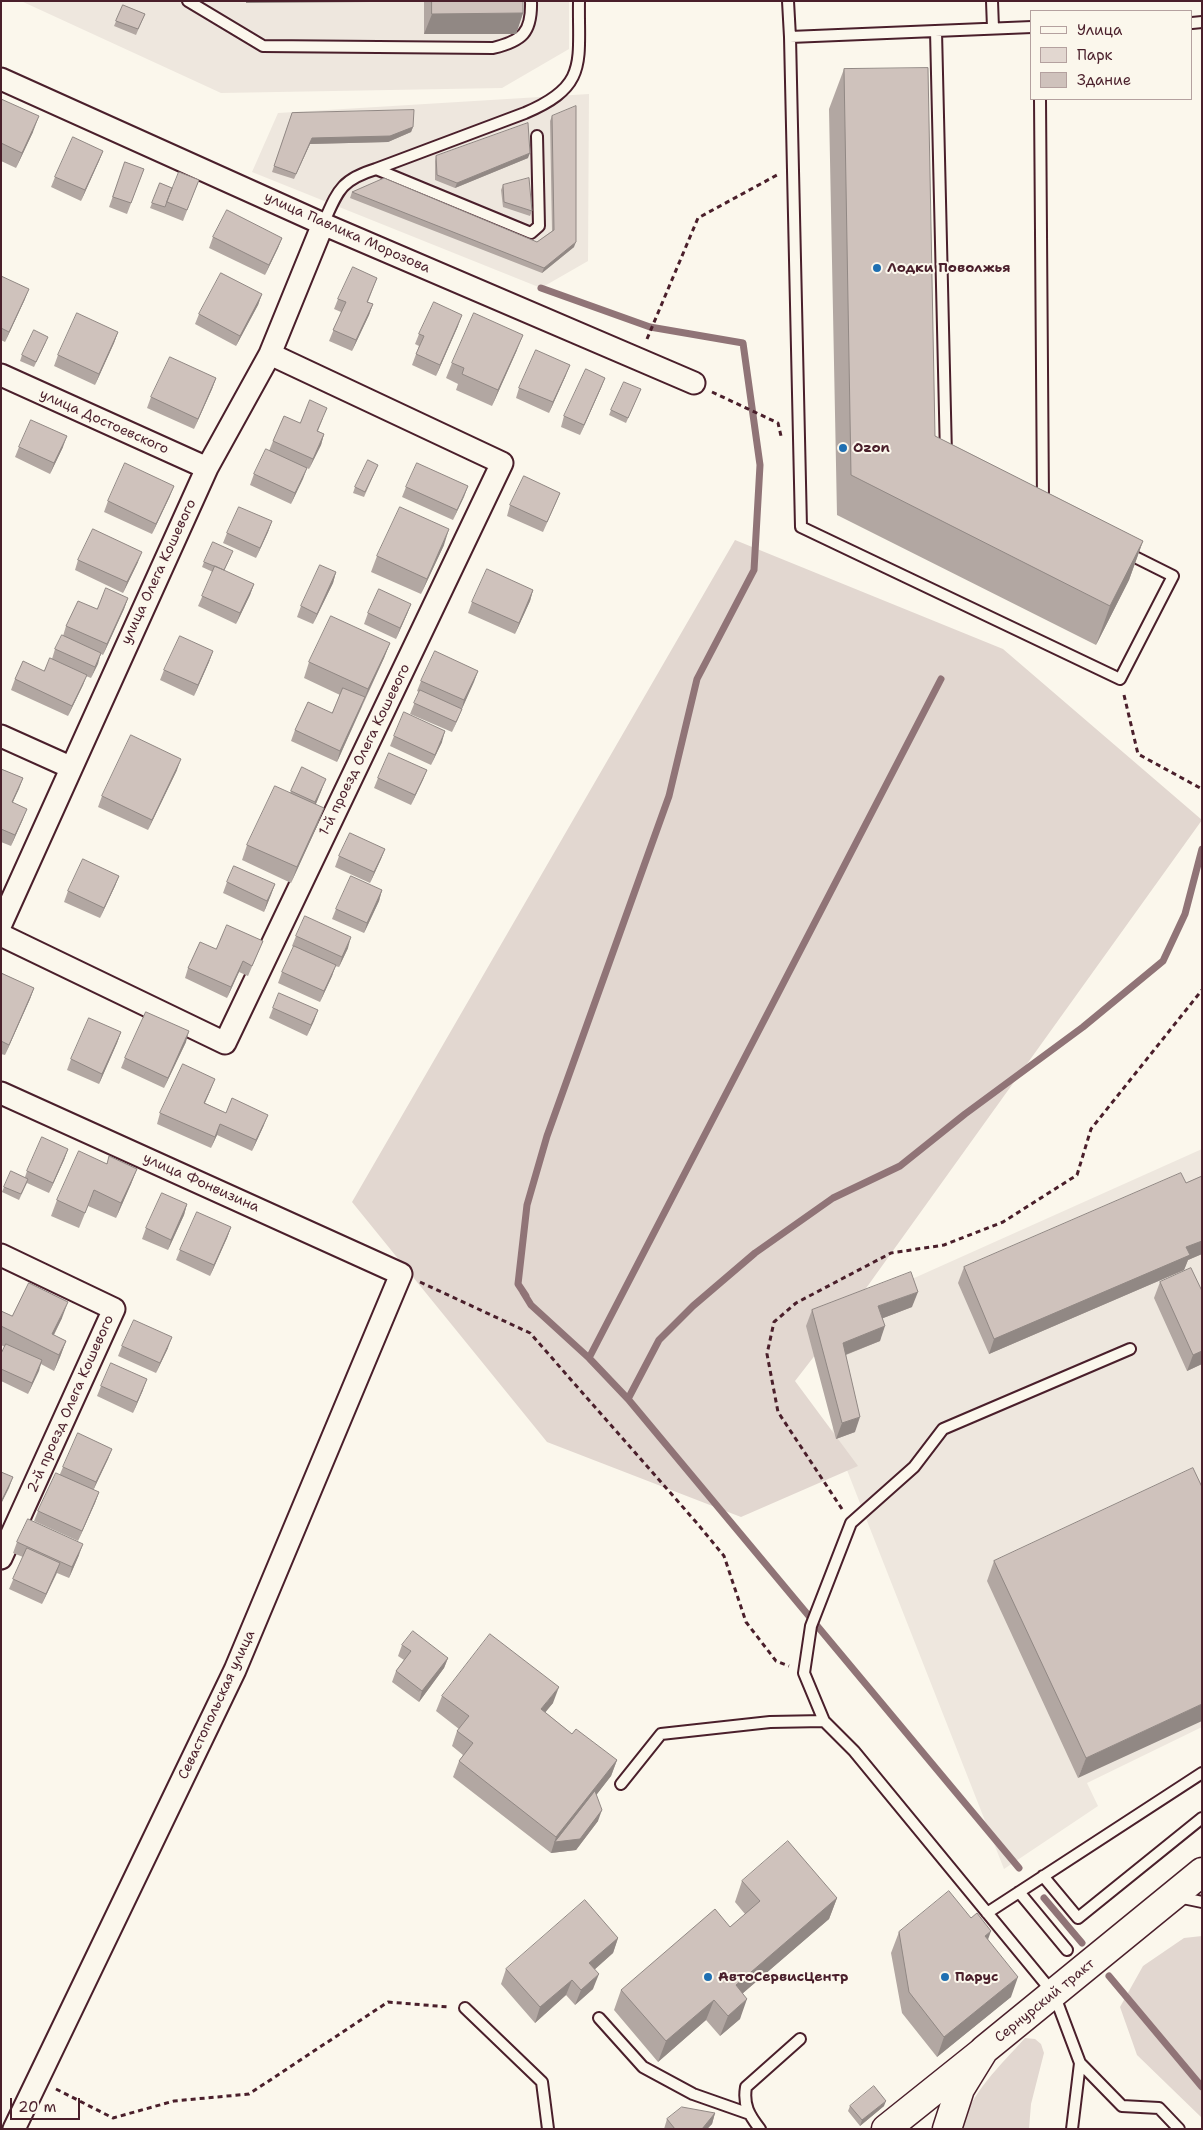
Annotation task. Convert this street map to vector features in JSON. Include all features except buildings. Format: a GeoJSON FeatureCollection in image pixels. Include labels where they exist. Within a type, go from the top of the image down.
{"type":"FeatureCollection","features":[{"type":"Feature","properties":{"kind":"main road","name":"Сернурский тракт"},"geometry":{"type":"LineString","coordinates":[[886,2129],[1202,1872]]}},
{"type":"Feature","properties":{"kind":"main road"},"geometry":{"type":"LineString","coordinates":[[947,2129],[960,2089],[984,2050]]}},
{"type":"Feature","properties":{"kind":"street","name":"улица Павлика Морозова"},"geometry":{"type":"LineString","coordinates":[[1,79],[324,224],[694,383]]}},
{"type":"Feature","properties":{"kind":"street","name":"улица Олега Кошевого"},"geometry":{"type":"LineString","coordinates":[[1,924],[70,767],[207,468],[270,354],[324,224]]}},
{"type":"Feature","properties":{"kind":"street","name":"1-й проезд Олега Кошевого"},"geometry":{"type":"LineString","coordinates":[[1,935],[225,1043],[502,463],[270,354]]}},
{"type":"Feature","properties":{"kind":"street","name":"улица Достоевского"},"geometry":{"type":"LineString","coordinates":[[1,376],[207,468]]}},
{"type":"Feature","properties":{"kind":"street"},"geometry":{"type":"LineString","coordinates":[[1,736],[70,767]]}},
{"type":"Feature","properties":{"kind":"street","name":"улица Фонвизина"},"geometry":{"type":"LineString","coordinates":[[1,1093],[401,1274]]}},
{"type":"Feature","properties":{"kind":"street","name":"2-й проезд Олега Кошевого"},"geometry":{"type":"LineString","coordinates":[[1,1255],[114,1308],[1,1558]]}},
{"type":"Feature","properties":{"kind":"street","name":"Севастопольская улица"},"geometry":{"type":"LineString","coordinates":[[14,2129],[235,1670],[401,1274]]}},
{"type":"Feature","properties":{"kind":"lane"},"geometry":{"type":"LineString","coordinates":[[188,1],[263,46],[493,48],[513,43],[527,29],[531,1]]}},
{"type":"Feature","properties":{"kind":"lane"},"geometry":{"type":"LineString","coordinates":[[324,224],[339,190],[356,175],[525,113],[547,104],[562,92],[571,82],[577,69],[579,1]]}},
{"type":"Feature","properties":{"kind":"lane"},"geometry":{"type":"LineString","coordinates":[[788,1],[801,527],[1120,679],[1173,576],[1112,546]]}},
{"type":"Feature","properties":{"kind":"lane"},"geometry":{"type":"LineString","coordinates":[[992,1],[993,28]]}},
{"type":"Feature","properties":{"kind":"lane"},"geometry":{"type":"LineString","coordinates":[[790,37],[1030,27]]}},
{"type":"Feature","properties":{"kind":"lane"},"geometry":{"type":"LineString","coordinates":[[936,31],[946,462],[955,466]]}},
{"type":"Feature","properties":{"kind":"lane"},"geometry":{"type":"LineString","coordinates":[[1034,506],[1043,510],[1040,100]]}},
{"type":"Feature","properties":{"kind":"lane"},"geometry":{"type":"LineString","coordinates":[[376,169],[531,233],[539,226],[537,136]]}},
{"type":"Feature","properties":{"kind":"lane"},"geometry":{"type":"LineString","coordinates":[[1130,1349],[943,1429],[914,1467],[851,1523],[811,1626],[804,1673],[824,1721],[860,1758],[1054,1994],[1080,2063],[1122,2106],[1159,2108],[1179,2129]]}},
{"type":"Feature","properties":{"kind":"lane"},"geometry":{"type":"LineString","coordinates":[[620,1784],[662,1734],[770,1722],[824,1721]]}},
{"type":"Feature","properties":{"kind":"lane"},"geometry":{"type":"LineString","coordinates":[[986,1913],[1202,1773]]}},
{"type":"Feature","properties":{"kind":"lane"},"geometry":{"type":"LineString","coordinates":[[1043,1876],[1078,1918],[1202,1818]]}},
{"type":"Feature","properties":{"kind":"lane"},"geometry":{"type":"LineString","coordinates":[[1019,1892],[1068,1950]]}},
{"type":"Feature","properties":{"kind":"lane"},"geometry":{"type":"LineString","coordinates":[[1174,1895],[1202,1902]]}},
{"type":"Feature","properties":{"kind":"lane"},"geometry":{"type":"LineString","coordinates":[[466,2008],[542,2082],[548,2129]]}},
{"type":"Feature","properties":{"kind":"lane"},"geometry":{"type":"LineString","coordinates":[[599,2018],[643,2067],[693,2094],[747,2113]]}},
{"type":"Feature","properties":{"kind":"lane"},"geometry":{"type":"LineString","coordinates":[[760,2129],[747,2113],[744,2098],[746,2086],[800,2039]]}},
{"type":"Feature","properties":{"kind":"lane"},"geometry":{"type":"LineString","coordinates":[[1072,2129],[1080,2063]]}},
{"type":"Feature","properties":{"kind":"path"},"geometry":{"type":"LineString","coordinates":[[639,360],[698,218],[793,166]]}},
{"type":"Feature","properties":{"kind":"path"},"geometry":{"type":"LineString","coordinates":[[694,383],[778,423],[782,442]]}},
{"type":"Feature","properties":{"kind":"path"},"geometry":{"type":"LineString","coordinates":[[1120,679],[1138,754],[1202,789]]}},
{"type":"Feature","properties":{"kind":"path"},"geometry":{"type":"LineString","coordinates":[[851,1523],[778,1412],[767,1354],[774,1322],[796,1303],[891,1253],[944,1245],[1003,1222],[1077,1176],[1091,1128],[1202,990]]}},
{"type":"Feature","properties":{"kind":"path"},"geometry":{"type":"LineString","coordinates":[[401,1274],[530,1333],[724,1556],[746,1622],[776,1660],[804,1673]]}},
{"type":"Feature","properties":{"kind":"path"},"geometry":{"type":"LineString","coordinates":[[38,2079],[112,2118],[174,2101],[249,2094],[388,2002],[466,2008]]}},
{"type":"Feature","properties":{"kind":"shaded area"},"geometry":{"type":"Polygon","coordinates":[[[21,1],[569,1],[569,49],[502,88],[221,93],[21,1]]]}},
{"type":"Feature","properties":{"kind":"shaded area"},"geometry":{"type":"Polygon","coordinates":[[[589,94],[588,261],[541,288],[252,172],[278,113],[589,94]]]}},
{"type":"Feature","properties":{"kind":"shaded area"},"geometry":{"type":"Polygon","coordinates":[[[1202,1149],[1202,1727],[1087,1783],[1098,1806],[1004,1869],[832,1432],[854,1305],[1202,1149]]]}},
{"type":"Feature","properties":{"kind":"green space"},"geometry":{"type":"Polygon","coordinates":[[[735,540],[1003,649],[1202,820],[854,1305],[795,1381],[858,1466],[741,1517],[547,1442],[352,1202],[735,540]]]}},
{"type":"Feature","properties":{"kind":"green space"},"geometry":{"type":"Polygon","coordinates":[[[1202,1936],[1202,2118],[1137,2055],[1120,2007],[1143,1966],[1184,1938],[1202,1936]]]}},
{"type":"Feature","properties":{"kind":"green space"},"geometry":{"type":"Polygon","coordinates":[[[1025,2038],[1035,2039],[1041,2044],[1044,2053],[1031,2104],[1029,2129],[961,2129],[971,2103],[987,2080],[1025,2038]]]}},
{"type":"Feature","properties":{"kind":"waterway"},"geometry":{"type":"LineString","coordinates":[[526,1296],[518,1284],[527,1205],[547,1136],[669,796],[697,679],[754,570],[760,465],[743,343],[650,327],[541,288]]}},
{"type":"Feature","properties":{"kind":"waterway"},"geometry":{"type":"LineString","coordinates":[[589,1358],[941,679]]}},
{"type":"Feature","properties":{"kind":"waterway"},"geometry":{"type":"LineString","coordinates":[[628,1399],[659,1340],[693,1306],[755,1253],[833,1198],[900,1166],[965,1114],[1083,1027],[1163,961],[1185,914],[1202,849]]}},
{"type":"Feature","properties":{"kind":"waterway"},"geometry":{"type":"LineString","coordinates":[[523,1292],[531,1305],[589,1358],[628,1399],[1019,1868]]}},
{"type":"Feature","properties":{"kind":"waterway"},"geometry":{"type":"LineString","coordinates":[[1044,1898],[1082,1943]]}},
{"type":"Feature","properties":{"kind":"waterway"},"geometry":{"type":"LineString","coordinates":[[1109,1976],[1202,2087]]}},
{"type":"Feature","properties":{"kind":"place","name":"Лодки Поволжья"},"geometry":{"type":"Point","coordinates":[877,268]}},
{"type":"Feature","properties":{"kind":"place","name":"Ozon"},"geometry":{"type":"Point","coordinates":[843,448]}},
{"type":"Feature","properties":{"kind":"place","name":"АвтоСервисЦентр"},"geometry":{"type":"Point","coordinates":[708,1977]}},
{"type":"Feature","properties":{"kind":"place","name":"Парус"},"geometry":{"type":"Point","coordinates":[945,1977]}}]}
